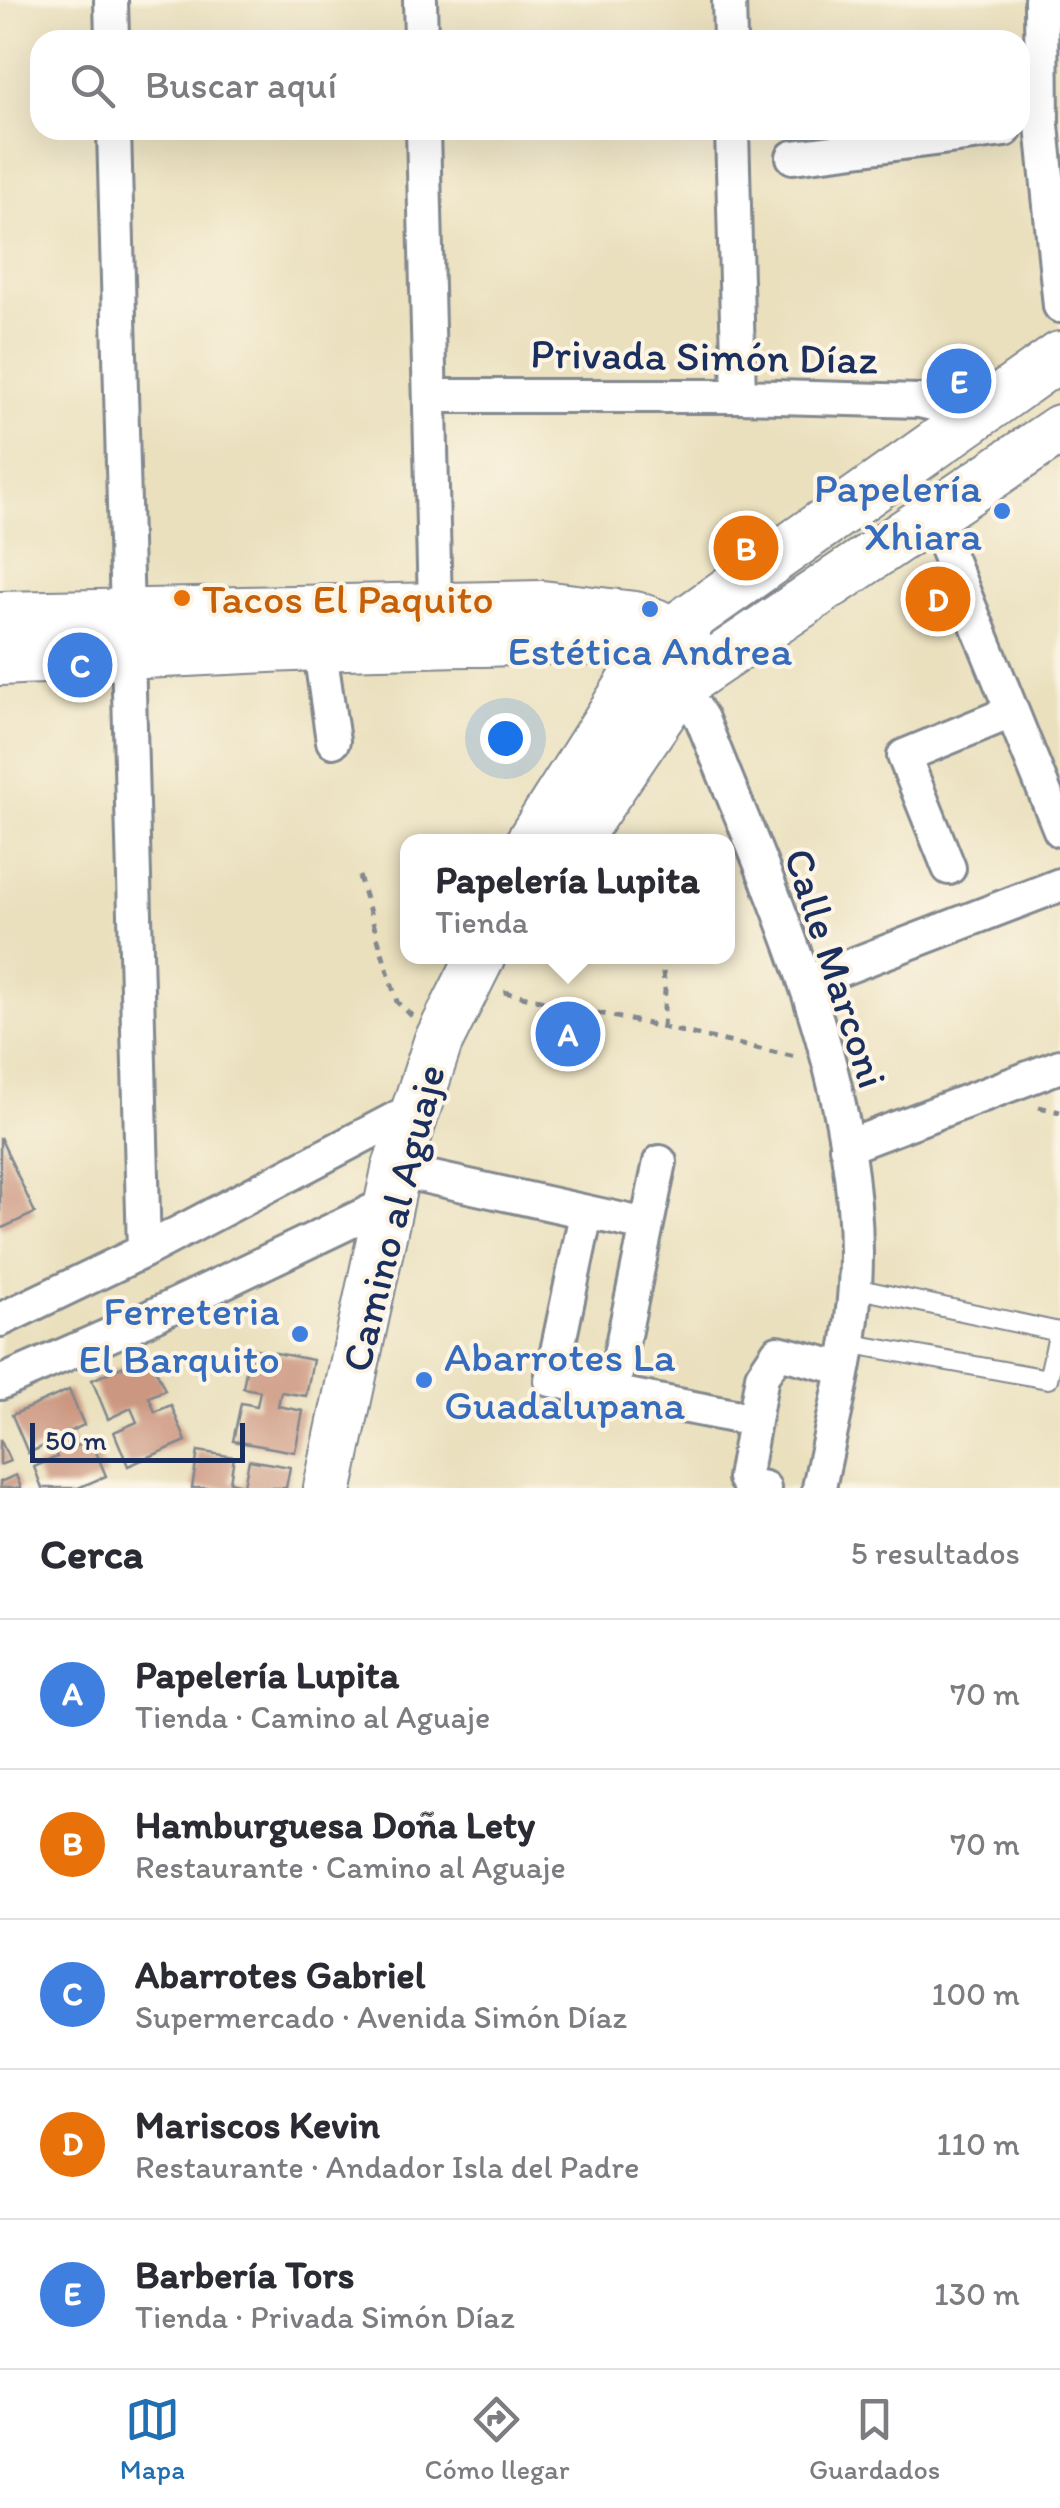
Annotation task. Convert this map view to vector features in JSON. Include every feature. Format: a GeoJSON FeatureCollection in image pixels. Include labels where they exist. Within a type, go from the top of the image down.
{"type":"FeatureCollection","features":[{"type":"Feature","properties":{"kind":"main road"},"geometry":{"type":"LineString","coordinates":[[537,834],[682,671],[976,414],[1060,356]]}},
{"type":"Feature","properties":{"kind":"main road"},"geometry":{"type":"LineString","coordinates":[[579,834],[682,671],[932,516],[1060,428]]}},
{"type":"Feature","properties":{"kind":"main road"},"geometry":{"type":"LineString","coordinates":[[0,661],[128,634],[435,606],[542,605],[635,616],[682,671]]}},
{"type":"Feature","properties":{"kind":"main road"},"geometry":{"type":"LineString","coordinates":[[0,616],[128,634],[319,644],[627,644],[682,671]]}},
{"type":"Feature","properties":{"kind":"main road","name":"Camino al Aguaje"},"geometry":{"type":"LineString","coordinates":[[328,1488],[392,1186],[438,1042],[474,970]]}},
{"type":"Feature","properties":{"kind":"street"},"geometry":{"type":"LineString","coordinates":[[110,0],[112,30]]}},
{"type":"Feature","properties":{"kind":"street"},"geometry":{"type":"LineString","coordinates":[[420,0],[421,30]]}},
{"type":"Feature","properties":{"kind":"street"},"geometry":{"type":"LineString","coordinates":[[729,0],[730,30]]}},
{"type":"Feature","properties":{"kind":"street"},"geometry":{"type":"LineString","coordinates":[[1040,0],[1031,127],[1060,306]]}},
{"type":"Feature","properties":{"kind":"street"},"geometry":{"type":"LineString","coordinates":[[114,140],[144,1251]]}},
{"type":"Feature","properties":{"kind":"street"},"geometry":{"type":"LineString","coordinates":[[424,140],[435,606]]}},
{"type":"Feature","properties":{"kind":"street"},"geometry":{"type":"LineString","coordinates":[[732,140],[739,396]]}},
{"type":"Feature","properties":{"kind":"street"},"geometry":{"type":"LineString","coordinates":[[792,157],[926,140]]}},
{"type":"Feature","properties":{"kind":"street","name":"Privada Simón Díaz"},"geometry":{"type":"LineString","coordinates":[[430,396],[739,396],[919,401],[976,414]]}},
{"type":"Feature","properties":{"kind":"street"},"geometry":{"type":"LineString","coordinates":[[932,516],[1060,830]]}},
{"type":"Feature","properties":{"kind":"street"},"geometry":{"type":"LineString","coordinates":[[319,644],[333,742]]}},
{"type":"Feature","properties":{"kind":"street","name":"Calle Marconi"},"geometry":{"type":"LineString","coordinates":[[682,671],[806,982],[846,1147],[856,1219],[855,1288],[818,1488]]}},
{"type":"Feature","properties":{"kind":"street"},"geometry":{"type":"LineString","coordinates":[[949,868],[904,756],[1011,712]]}},
{"type":"Feature","properties":{"kind":"street"},"geometry":{"type":"LineString","coordinates":[[806,982],[1060,885]]}},
{"type":"Feature","properties":{"kind":"street"},"geometry":{"type":"LineString","coordinates":[[846,1147],[1060,1066]]}},
{"type":"Feature","properties":{"kind":"street"},"geometry":{"type":"LineString","coordinates":[[0,1320],[144,1251],[414,1108]]}},
{"type":"Feature","properties":{"kind":"street"},"geometry":{"type":"LineString","coordinates":[[612,1393],[660,1162]]}},
{"type":"Feature","properties":{"kind":"street"},"geometry":{"type":"LineString","coordinates":[[0,1384],[142,1321],[392,1186],[646,1226]]}},
{"type":"Feature","properties":{"kind":"street"},"geometry":{"type":"LineString","coordinates":[[586,1214],[551,1380],[754,1420]]}},
{"type":"Feature","properties":{"kind":"street"},"geometry":{"type":"LineString","coordinates":[[764,1488],[749,1485],[744,1478],[762,1376],[778,1352],[845,1356]]}},
{"type":"Feature","properties":{"kind":"lane"},"geometry":{"type":"LineString","coordinates":[[845,1356],[1048,1379],[1059,1332],[855,1288]]}},
{"type":"Feature","properties":{"kind":"path"},"geometry":{"type":"LineString","coordinates":[[359,876],[397,1002],[438,1042]]}},
{"type":"Feature","properties":{"kind":"path"},"geometry":{"type":"LineString","coordinates":[[662,964],[664,1029]]}},
{"type":"Feature","properties":{"kind":"path"},"geometry":{"type":"LineString","coordinates":[[474,970],[664,1029],[828,1064]]}},
{"type":"Feature","properties":{"kind":"building"},"geometry":{"type":"Polygon","coordinates":[[[0,1137],[35,1213],[0,1229],[0,1137]]]}},
{"type":"Feature","properties":{"kind":"building"},"geometry":{"type":"Polygon","coordinates":[[[250,1348],[313,1360],[306,1396],[281,1392],[278,1406],[303,1411],[295,1452],[233,1441],[241,1403],[257,1406],[260,1391],[243,1388],[250,1348]]]}},
{"type":"Feature","properties":{"kind":"building"},"geometry":{"type":"Polygon","coordinates":[[[149,1355],[165,1390],[149,1397],[155,1412],[171,1405],[186,1441],[128,1466],[114,1432],[137,1422],[131,1408],[108,1419],[92,1380],[149,1355]]]}},
{"type":"Feature","properties":{"kind":"building"},"geometry":{"type":"Polygon","coordinates":[[[69,1390],[84,1425],[69,1432],[75,1447],[91,1440],[106,1476],[78,1488],[42,1488],[34,1467],[57,1457],[51,1443],[28,1453],[12,1415],[69,1390]]]}},
{"type":"Feature","properties":{"kind":"building"},"geometry":{"type":"Polygon","coordinates":[[[0,1439],[10,1461],[0,1465],[0,1439]]]}},
{"type":"Feature","properties":{"kind":"building"},"geometry":{"type":"Polygon","coordinates":[[[198,1451],[234,1457],[230,1482],[244,1485],[249,1460],[290,1467],[286,1488],[192,1488],[198,1451]]]}},
{"type":"Feature","properties":{"kind":"building"},"geometry":{"type":"Polygon","coordinates":[[[16,1475],[21,1488],[0,1488],[0,1482],[16,1475]]]}},
{"type":"Feature","properties":{"kind":"place","name":"Barbería Tors"},"geometry":{"type":"Point","coordinates":[959,381]}},
{"type":"Feature","properties":{"kind":"place","name":"Papelería Xhiara"},"geometry":{"type":"Point","coordinates":[1002,511]}},
{"type":"Feature","properties":{"kind":"place","name":"Hamburguesa Doña Lety"},"geometry":{"type":"Point","coordinates":[746,548]}},
{"type":"Feature","properties":{"kind":"place","name":"Tacos El Paquito"},"geometry":{"type":"Point","coordinates":[182,598]}},
{"type":"Feature","properties":{"kind":"place","name":"Mariscos Kevin"},"geometry":{"type":"Point","coordinates":[938,599]}},
{"type":"Feature","properties":{"kind":"place","name":"Estética Andrea"},"geometry":{"type":"Point","coordinates":[650,609]}},
{"type":"Feature","properties":{"kind":"place","name":"Abarrotes Gabriel"},"geometry":{"type":"Point","coordinates":[80,665]}},
{"type":"Feature","properties":{"kind":"place","name":"Papelería Lupita"},"geometry":{"type":"Point","coordinates":[568,1034]}},
{"type":"Feature","properties":{"kind":"place","name":"Ferreteria El Barquito"},"geometry":{"type":"Point","coordinates":[300,1334]}},
{"type":"Feature","properties":{"kind":"place","name":"Abarrotes La Guadalupana"},"geometry":{"type":"Point","coordinates":[424,1380]}}]}
